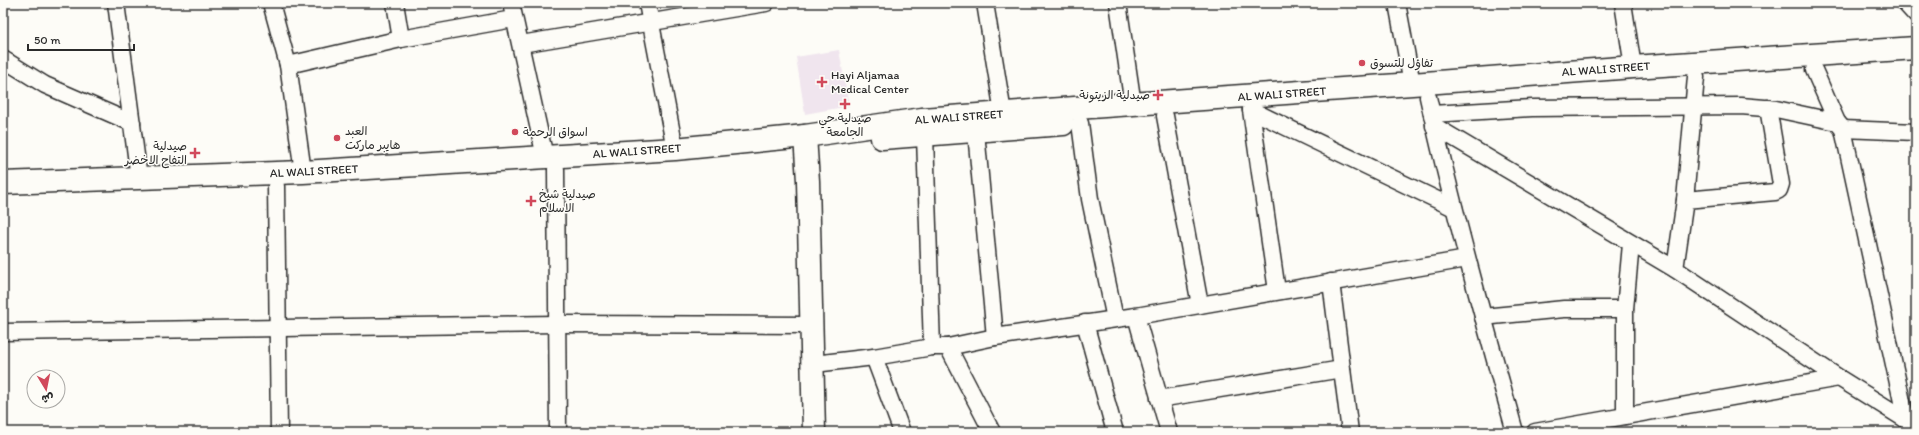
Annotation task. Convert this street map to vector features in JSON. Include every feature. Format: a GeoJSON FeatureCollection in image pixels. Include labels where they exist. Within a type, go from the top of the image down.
{"type":"FeatureCollection","features":[{"type":"Feature","properties":{"kind":"street"},"geometry":{"type":"LineString","coordinates":[[116,3],[139,178]]}},
{"type":"Feature","properties":{"kind":"street"},"geometry":{"type":"LineString","coordinates":[[271,3],[288,65],[303,172]]}},
{"type":"Feature","properties":{"kind":"street"},"geometry":{"type":"LineString","coordinates":[[395,3],[401,39]]}},
{"type":"Feature","properties":{"kind":"street"},"geometry":{"type":"LineString","coordinates":[[647,3],[675,148]]}},
{"type":"Feature","properties":{"kind":"street"},"geometry":{"type":"LineString","coordinates":[[521,44],[766,3]]}},
{"type":"Feature","properties":{"kind":"street"},"geometry":{"type":"LineString","coordinates":[[985,3],[1004,114]]}},
{"type":"Feature","properties":{"kind":"street"},"geometry":{"type":"LineString","coordinates":[[1118,3],[1133,104]]}},
{"type":"Feature","properties":{"kind":"street"},"geometry":{"type":"LineString","coordinates":[[1397,3],[1427,105],[1515,432]]}},
{"type":"Feature","properties":{"kind":"street"},"geometry":{"type":"LineString","coordinates":[[1624,3],[1633,67]]}},
{"type":"Feature","properties":{"kind":"street"},"geometry":{"type":"LineString","coordinates":[[1905,3],[1916,15]]}},
{"type":"Feature","properties":{"kind":"street"},"geometry":{"type":"LineString","coordinates":[[288,65],[401,39],[512,11],[550,163],[557,324],[558,432]]}},
{"type":"Feature","properties":{"kind":"street","name":"AL WALI STREET"},"geometry":{"type":"LineString","coordinates":[[3,198],[451,177],[675,148],[806,143],[922,119],[1133,104],[1427,105],[1633,67],[1916,48]]}},
{"type":"Feature","properties":{"kind":"street"},"geometry":{"type":"LineString","coordinates":[[3,58],[45,84],[132,123]]}},
{"type":"Feature","properties":{"kind":"street","name":"AL WALI STREET"},"geometry":{"type":"LineString","coordinates":[[3,183],[550,163],[806,143],[925,136],[1251,110],[1427,105],[1696,77],[1916,62]]}},
{"type":"Feature","properties":{"kind":"street"},"geometry":{"type":"LineString","coordinates":[[1814,70],[1840,126],[1911,423]]}},
{"type":"Feature","properties":{"kind":"street"},"geometry":{"type":"LineString","coordinates":[[1675,269],[1685,200],[1696,77]]}},
{"type":"Feature","properties":{"kind":"street"},"geometry":{"type":"LineString","coordinates":[[1427,105],[1532,108],[1768,108],[1840,126],[1916,132]]}},
{"type":"Feature","properties":{"kind":"street"},"geometry":{"type":"LineString","coordinates":[[1427,105],[1631,244],[1675,269],[1839,378],[1911,423]]}},
{"type":"Feature","properties":{"kind":"street"},"geometry":{"type":"LineString","coordinates":[[1685,200],[1775,192],[1779,190],[1781,184],[1768,108]]}},
{"type":"Feature","properties":{"kind":"street"},"geometry":{"type":"LineString","coordinates":[[1251,110],[1454,208]]}},
{"type":"Feature","properties":{"kind":"street"},"geometry":{"type":"LineString","coordinates":[[1251,110],[1277,291]]}},
{"type":"Feature","properties":{"kind":"street"},"geometry":{"type":"LineString","coordinates":[[1164,116],[1200,305]]}},
{"type":"Feature","properties":{"kind":"street"},"geometry":{"type":"LineString","coordinates":[[1080,123],[1090,199],[1115,319]]}},
{"type":"Feature","properties":{"kind":"street"},"geometry":{"type":"LineString","coordinates":[[976,132],[995,337]]}},
{"type":"Feature","properties":{"kind":"street"},"geometry":{"type":"LineString","coordinates":[[925,136],[932,347]]}},
{"type":"Feature","properties":{"kind":"street"},"geometry":{"type":"LineString","coordinates":[[806,143],[811,325],[814,364],[814,432]]}},
{"type":"Feature","properties":{"kind":"street"},"geometry":{"type":"LineString","coordinates":[[276,186],[279,432]]}},
{"type":"Feature","properties":{"kind":"street"},"geometry":{"type":"LineString","coordinates":[[1625,416],[1625,309],[1631,244]]}},
{"type":"Feature","properties":{"kind":"street"},"geometry":{"type":"LineString","coordinates":[[814,364],[874,357],[932,347],[948,347],[995,337],[1136,316],[1468,259]]}},
{"type":"Feature","properties":{"kind":"street"},"geometry":{"type":"LineString","coordinates":[[1331,282],[1350,432]]}},
{"type":"Feature","properties":{"kind":"street"},"geometry":{"type":"LineString","coordinates":[[1483,317],[1564,309],[1625,309]]}},
{"type":"Feature","properties":{"kind":"street"},"geometry":{"type":"LineString","coordinates":[[1136,316],[1169,432]]}},
{"type":"Feature","properties":{"kind":"street"},"geometry":{"type":"LineString","coordinates":[[1085,323],[1115,432]]}},
{"type":"Feature","properties":{"kind":"street"},"geometry":{"type":"LineString","coordinates":[[3,332],[557,324],[811,325]]}},
{"type":"Feature","properties":{"kind":"street"},"geometry":{"type":"LineString","coordinates":[[948,347],[992,432]]}},
{"type":"Feature","properties":{"kind":"street"},"geometry":{"type":"LineString","coordinates":[[874,357],[902,432]]}},
{"type":"Feature","properties":{"kind":"street"},"geometry":{"type":"LineString","coordinates":[[1159,399],[1342,369]]}},
{"type":"Feature","properties":{"kind":"street"},"geometry":{"type":"LineString","coordinates":[[1535,432],[1839,378]]}},
{"type":"Feature","properties":{"kind":"shaded area","name":"Hayi Aljamaa Medical Center"},"geometry":{"type":"Polygon","coordinates":[[[839,50],[849,106],[805,114],[796,57],[839,50]]]}},
{"type":"Feature","properties":{"kind":"place","name":"تفاؤل للتسوق"},"geometry":{"type":"Point","coordinates":[1362,63]}},
{"type":"Feature","properties":{"kind":"place","name":"Hayi Aljamaa Medical Center"},"geometry":{"type":"Point","coordinates":[822,82]}},
{"type":"Feature","properties":{"kind":"place","name":"صيدلية الزيتونة"},"geometry":{"type":"Point","coordinates":[1158,95]}},
{"type":"Feature","properties":{"kind":"place","name":"صيدلية حي الجامعة"},"geometry":{"type":"Point","coordinates":[845,104]}},
{"type":"Feature","properties":{"kind":"place","name":"اسواق الرحمة"},"geometry":{"type":"Point","coordinates":[515,132]}},
{"type":"Feature","properties":{"kind":"place","name":"العبد هايبر ماركت"},"geometry":{"type":"Point","coordinates":[337,138]}},
{"type":"Feature","properties":{"kind":"place","name":"صيدلية التفاح الاخضر"},"geometry":{"type":"Point","coordinates":[195,153]}},
{"type":"Feature","properties":{"kind":"place","name":"صيدلية شيخ الاسلام"},"geometry":{"type":"Point","coordinates":[531,201]}}]}
